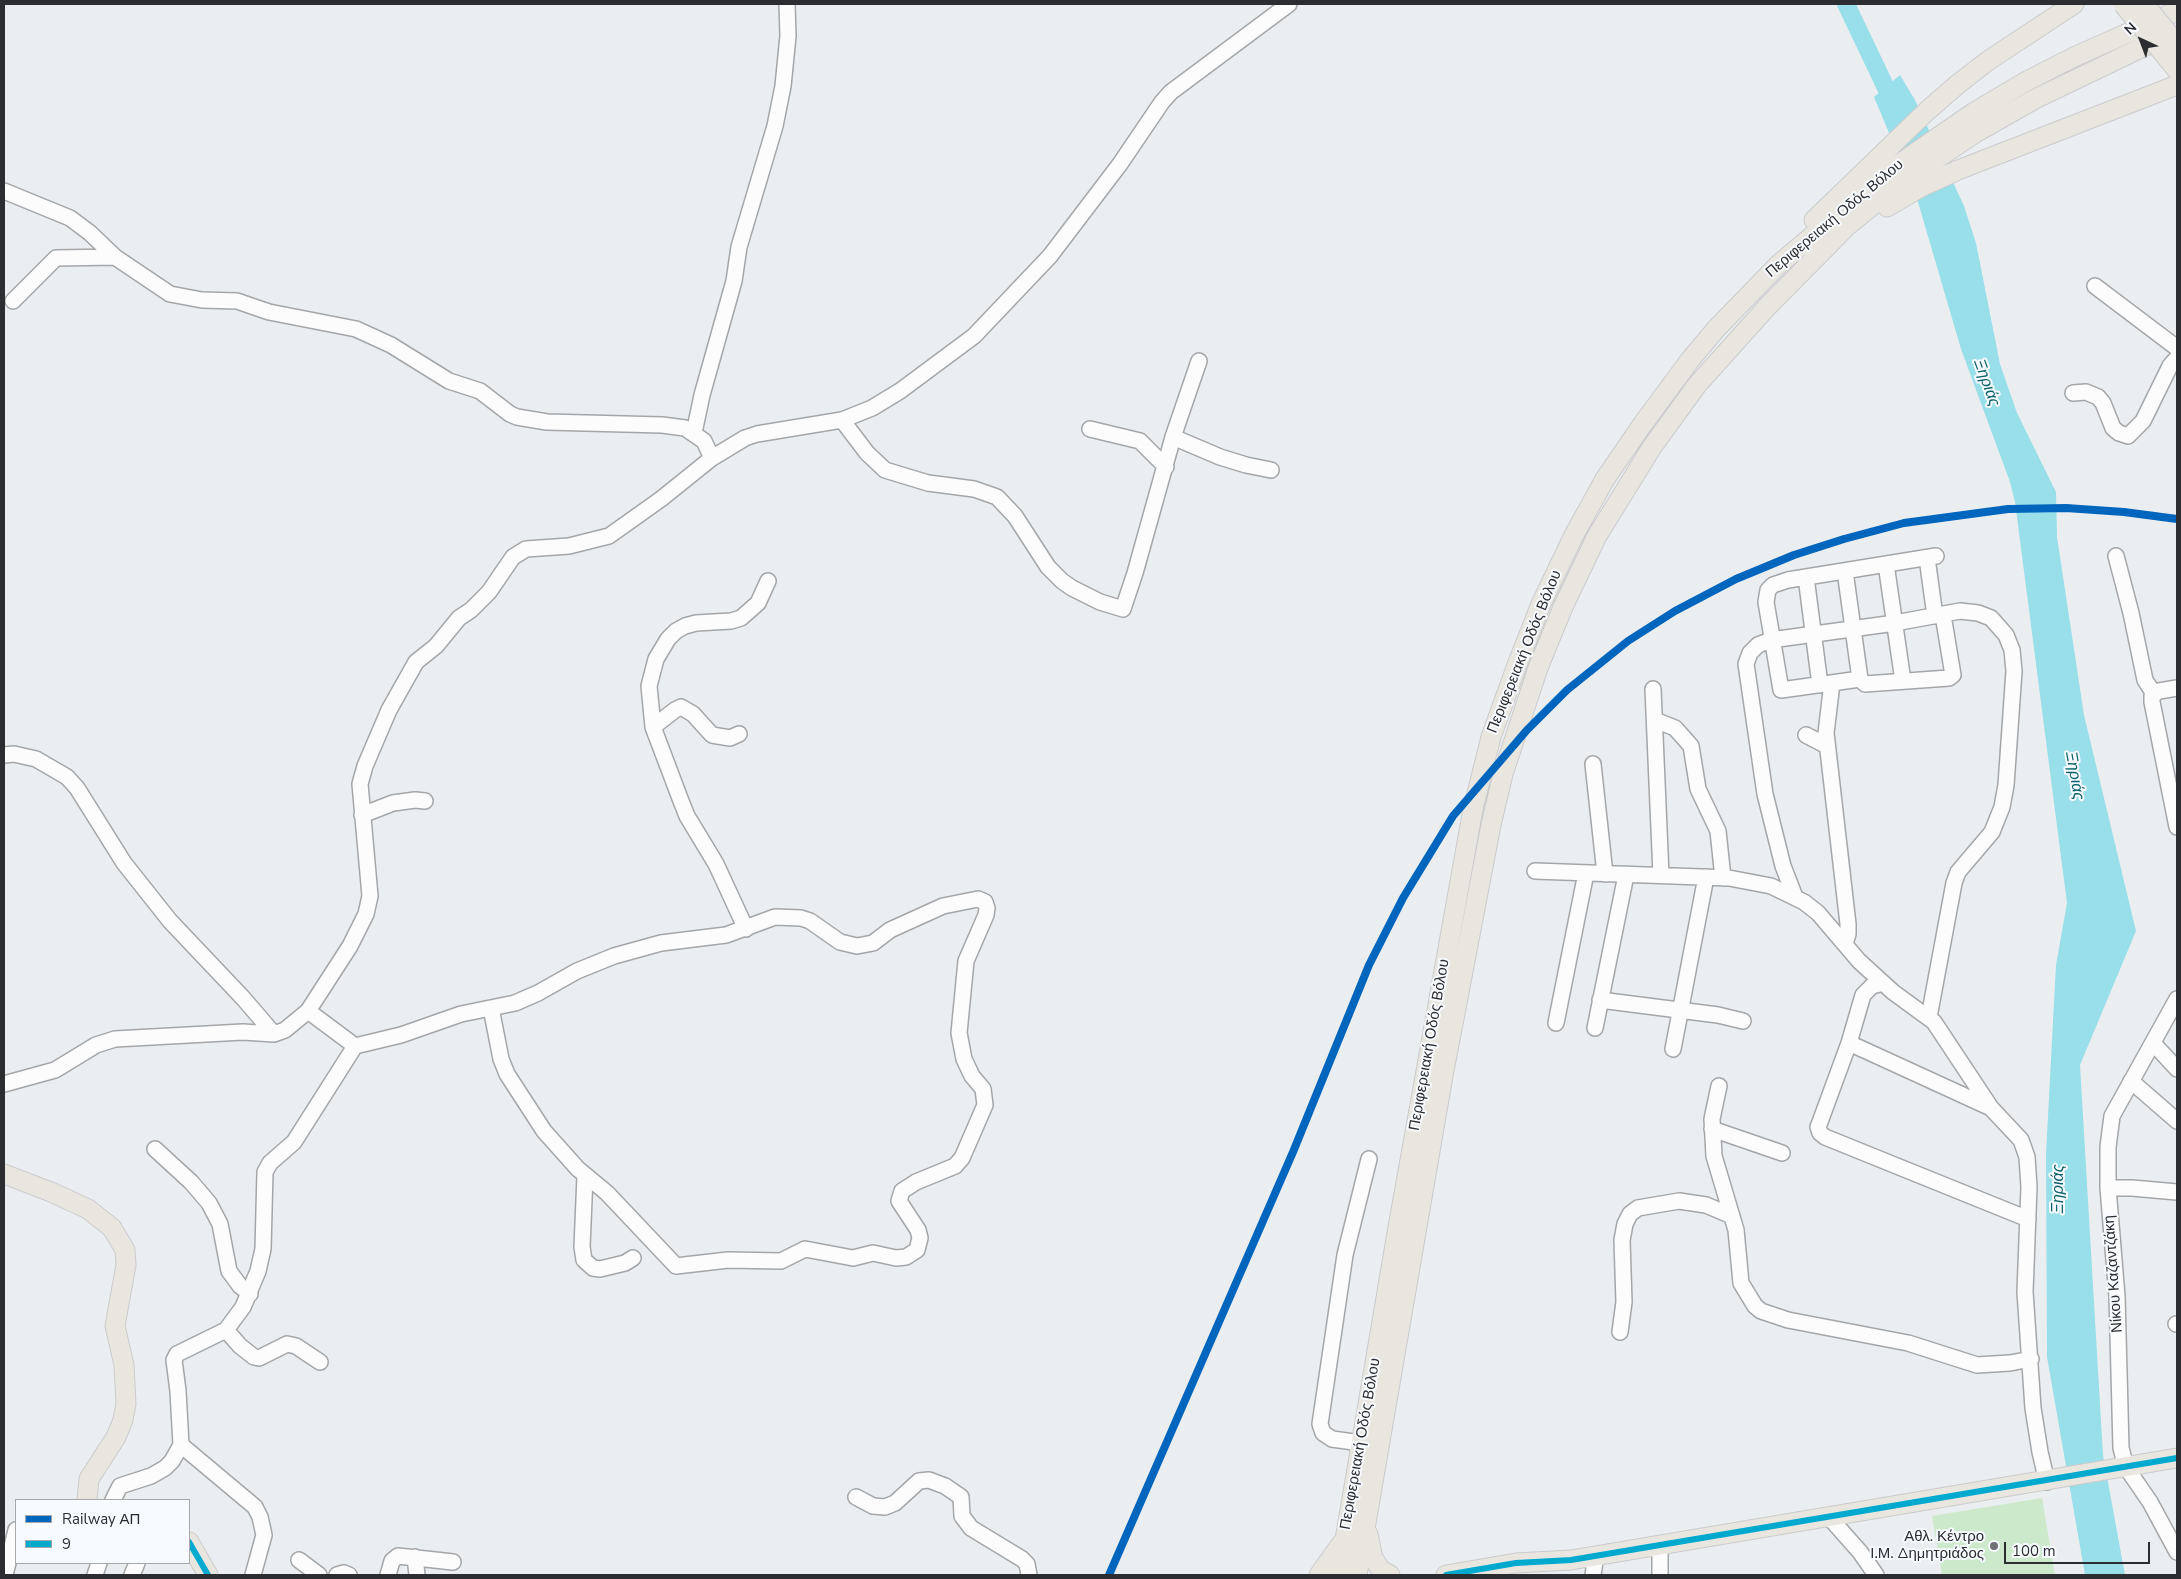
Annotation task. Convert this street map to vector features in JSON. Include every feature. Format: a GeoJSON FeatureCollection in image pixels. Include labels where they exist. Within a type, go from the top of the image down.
{"type":"FeatureCollection","features":[{"type":"Feature","properties":{"kind":"main road"},"geometry":{"type":"LineString","coordinates":[[1893,177],[1927,111],[1989,60],[2074,4]]}},
{"type":"Feature","properties":{"kind":"main road"},"geometry":{"type":"LineString","coordinates":[[2123,4],[2177,70]]}},
{"type":"Feature","properties":{"kind":"main road"},"geometry":{"type":"LineString","coordinates":[[2144,4],[2177,44]]}},
{"type":"Feature","properties":{"kind":"main road","name":"Περιφερειακή Οδός Βόλου"},"geometry":{"type":"LineString","coordinates":[[1339,1575],[1463,856],[1491,737],[1541,604],[1565,552],[1605,479],[1690,360],[1716,329],[1778,265],[1893,177],[2025,82],[2074,57],[2177,11]]}},
{"type":"Feature","properties":{"kind":"main road","name":"Περιφερειακή Οδός Βόλου"},"geometry":{"type":"LineString","coordinates":[[1937,147],[2177,31]]}},
{"type":"Feature","properties":{"kind":"main road"},"geometry":{"type":"LineString","coordinates":[[1893,177],[1951,173],[2177,86]]}},
{"type":"Feature","properties":{"kind":"main road","name":"Περιφερειακή Οδός Βόλου"},"geometry":{"type":"LineString","coordinates":[[1357,1575],[1470,928],[1491,825],[1522,712],[1563,607],[1598,536],[1623,492],[1697,385],[1752,322],[1893,177]]}},
{"type":"Feature","properties":{"kind":"main road"},"geometry":{"type":"LineString","coordinates":[[4,1174],[88,1208],[112,1228],[124,1250],[126,1266],[115,1326],[124,1365],[126,1404],[123,1420],[116,1436],[89,1479],[87,1499]]}},
{"type":"Feature","properties":{"kind":"main road"},"geometry":{"type":"LineString","coordinates":[[1522,1575],[1571,1560],[1596,1555],[2177,1458]]}},
{"type":"Feature","properties":{"kind":"main road"},"geometry":{"type":"LineString","coordinates":[[1367,1525],[1373,1558],[1381,1570],[1390,1575]]}},
{"type":"Feature","properties":{"kind":"main road"},"geometry":{"type":"LineString","coordinates":[[1320,1575],[1346,1536]]}},
{"type":"Feature","properties":{"kind":"main road"},"geometry":{"type":"LineString","coordinates":[[190,1544],[208,1575]]}},
{"type":"Feature","properties":{"kind":"main road"},"geometry":{"type":"LineString","coordinates":[[1446,1575],[1516,1563],[1571,1560]]}},
{"type":"Feature","properties":{"kind":"street"},"geometry":{"type":"LineString","coordinates":[[694,433],[702,395],[734,281],[739,247],[776,126],[783,86],[788,36],[787,4]]}},
{"type":"Feature","properties":{"kind":"street"},"geometry":{"type":"LineString","coordinates":[[4,1084],[55,1070],[96,1045],[115,1039],[243,1032],[274,1034],[285,1030],[308,1011],[350,946],[366,914],[370,896],[362,815],[362,775],[389,710],[410,670],[424,654],[445,637],[459,618],[471,610],[489,592],[513,557],[526,549],[569,546],[609,536],[662,499],[712,458],[757,434],[842,420],[872,408],[900,391],[974,336],[1030,278],[1067,236],[1120,164],[1162,102],[1190,77],[1289,4]]}},
{"type":"Feature","properties":{"kind":"street"},"geometry":{"type":"LineString","coordinates":[[4,191],[70,218],[115,257],[164,291],[174,295],[202,300],[237,301],[269,312],[356,329],[391,345],[449,381],[480,391],[510,414],[518,417],[547,422],[662,425],[685,428],[704,441],[712,458]]}},
{"type":"Feature","properties":{"kind":"street"},"geometry":{"type":"LineString","coordinates":[[12,301],[56,258],[115,257]]}},
{"type":"Feature","properties":{"kind":"street"},"geometry":{"type":"LineString","coordinates":[[2095,286],[2177,348]]}},
{"type":"Feature","properties":{"kind":"street"},"geometry":{"type":"LineString","coordinates":[[2073,393],[2086,392],[2098,396],[2106,408],[2113,428],[2118,433],[2128,436],[2143,421],[2170,366],[2177,358]]}},
{"type":"Feature","properties":{"kind":"street"},"geometry":{"type":"LineString","coordinates":[[842,420],[867,453],[884,470],[928,483],[974,489],[997,497],[1015,516],[1048,567],[1062,581],[1100,602],[1123,609],[1173,437],[1199,362]]}},
{"type":"Feature","properties":{"kind":"street"},"geometry":{"type":"LineString","coordinates":[[1090,430],[1140,441],[1166,466]]}},
{"type":"Feature","properties":{"kind":"street"},"geometry":{"type":"LineString","coordinates":[[1173,437],[1246,466],[1271,470]]}},
{"type":"Feature","properties":{"kind":"street"},"geometry":{"type":"LineString","coordinates":[[2116,556],[2131,613],[2145,680],[2154,694],[2152,702],[2170,753],[2177,827]]}},
{"type":"Feature","properties":{"kind":"street"},"geometry":{"type":"LineString","coordinates":[[1845,571],[1860,680],[1865,684],[1950,678],[1952,675],[1939,615],[1932,557],[1886,564],[1778,582],[1768,590],[1766,602],[1781,690],[1860,680]]}},
{"type":"Feature","properties":{"kind":"street"},"geometry":{"type":"LineString","coordinates":[[1886,564],[1903,681]]}},
{"type":"Feature","properties":{"kind":"street"},"geometry":{"type":"LineString","coordinates":[[1806,577],[1813,635],[1826,684],[1827,746],[1848,924],[1848,934],[1844,944]]}},
{"type":"Feature","properties":{"kind":"street"},"geometry":{"type":"LineString","coordinates":[[746,929],[716,864],[687,816],[653,728],[649,686],[656,659],[668,639],[685,626],[696,622],[731,621],[741,618],[758,603],[768,581]]}},
{"type":"Feature","properties":{"kind":"street"},"geometry":{"type":"LineString","coordinates":[[1795,897],[1783,866],[1765,794],[1746,664],[1747,657],[1753,650],[1771,640],[1895,624],[1968,611],[1991,618],[2006,635],[2012,650],[2014,672],[2005,796],[1992,832],[1958,872],[1954,883],[1929,1017]]}},
{"type":"Feature","properties":{"kind":"street"},"geometry":{"type":"LineString","coordinates":[[2154,694],[2163,689],[2177,688]]}},
{"type":"Feature","properties":{"kind":"street"},"geometry":{"type":"LineString","coordinates":[[1653,689],[1661,875]]}},
{"type":"Feature","properties":{"kind":"street"},"geometry":{"type":"LineString","coordinates":[[653,728],[681,707],[693,714],[712,735],[730,738],[739,734]]}},
{"type":"Feature","properties":{"kind":"street"},"geometry":{"type":"LineString","coordinates":[[1654,720],[1675,728],[1691,746],[1698,789],[1718,831],[1722,878]]}},
{"type":"Feature","properties":{"kind":"street"},"geometry":{"type":"LineString","coordinates":[[1806,735],[1827,746]]}},
{"type":"Feature","properties":{"kind":"street"},"geometry":{"type":"LineString","coordinates":[[4,756],[14,754],[36,759],[67,778],[77,788],[124,863],[191,944],[243,998],[274,1034]]}},
{"type":"Feature","properties":{"kind":"street"},"geometry":{"type":"LineString","coordinates":[[1593,764],[1605,874]]}},
{"type":"Feature","properties":{"kind":"street"},"geometry":{"type":"LineString","coordinates":[[362,815],[393,803],[415,800],[424,801]]}},
{"type":"Feature","properties":{"kind":"street"},"geometry":{"type":"LineString","coordinates":[[1535,871],[1722,878],[1765,884],[1795,897],[1818,913],[1858,961],[1883,983],[1929,1017],[1940,1029],[1991,1108],[2017,1136],[2025,1151],[2029,1173],[2025,1292],[2036,1424],[2053,1480]]}},
{"type":"Feature","properties":{"kind":"street"},"geometry":{"type":"LineString","coordinates":[[1556,1023],[1586,873]]}},
{"type":"Feature","properties":{"kind":"street"},"geometry":{"type":"LineString","coordinates":[[1595,1028],[1626,875]]}},
{"type":"Feature","properties":{"kind":"street"},"geometry":{"type":"LineString","coordinates":[[1673,1049],[1706,878]]}},
{"type":"Feature","properties":{"kind":"street"},"geometry":{"type":"LineString","coordinates":[[114,1499],[120,1486],[151,1476],[165,1468],[172,1461],[181,1445],[174,1360],[177,1354],[226,1330],[250,1294],[263,1249],[265,1172],[270,1163],[294,1142],[355,1046],[401,1035],[461,1014],[515,1003],[538,993],[577,971],[614,956],[647,946],[726,935],[775,917],[802,918],[816,924],[840,942],[848,945],[864,946],[873,944],[890,930],[943,906],[978,899],[985,902],[986,915],[966,961],[959,1033],[964,1059],[972,1076],[984,1089],[985,1105],[962,1158],[955,1166],[907,1186],[900,1195],[902,1207],[918,1230],[920,1238],[917,1250],[906,1257],[896,1258],[873,1253],[858,1258],[847,1258],[805,1249],[781,1261],[728,1260],[676,1266],[607,1193],[586,1176],[544,1130],[507,1074],[501,1059],[491,1008]]}},
{"type":"Feature","properties":{"kind":"street"},"geometry":{"type":"LineString","coordinates":[[1883,983],[1872,986],[1865,992],[1849,1043],[1818,1127],[1820,1133],[1825,1137],[2028,1219]]}},
{"type":"Feature","properties":{"kind":"street","name":"Νίκου Καζαντζάκη"},"geometry":{"type":"LineString","coordinates":[[2177,999],[2110,1122],[2108,1188],[2118,1296],[2122,1467],[2150,1502],[2177,1552]]}},
{"type":"Feature","properties":{"kind":"street"},"geometry":{"type":"LineString","coordinates":[[1600,1000],[1681,1010],[1743,1021]]}},
{"type":"Feature","properties":{"kind":"street"},"geometry":{"type":"LineString","coordinates":[[308,1011],[355,1046]]}},
{"type":"Feature","properties":{"kind":"street"},"geometry":{"type":"LineString","coordinates":[[1849,1043],[1991,1108]]}},
{"type":"Feature","properties":{"kind":"street"},"geometry":{"type":"LineString","coordinates":[[2153,1043],[2177,1069]]}},
{"type":"Feature","properties":{"kind":"street"},"geometry":{"type":"LineString","coordinates":[[2131,1081],[2177,1121]]}},
{"type":"Feature","properties":{"kind":"street"},"geometry":{"type":"LineString","coordinates":[[1718,1086],[1712,1129],[1716,1166],[1736,1230],[1741,1283],[1751,1301],[1762,1311],[1808,1324],[1924,1348],[1977,1365],[2010,1363],[2031,1359]]}},
{"type":"Feature","properties":{"kind":"street"},"geometry":{"type":"LineString","coordinates":[[1712,1129],[1782,1153]]}},
{"type":"Feature","properties":{"kind":"street"},"geometry":{"type":"LineString","coordinates":[[155,1149],[191,1182],[209,1203],[220,1224],[229,1271],[240,1286],[250,1294]]}},
{"type":"Feature","properties":{"kind":"street"},"geometry":{"type":"LineString","coordinates":[[1361,1443],[1332,1439],[1324,1432],[1320,1424],[1345,1255],[1369,1159]]}},
{"type":"Feature","properties":{"kind":"street"},"geometry":{"type":"LineString","coordinates":[[586,1176],[582,1247],[584,1260],[593,1268],[600,1269],[625,1263],[633,1258]]}},
{"type":"Feature","properties":{"kind":"street"},"geometry":{"type":"LineString","coordinates":[[2108,1188],[2177,1192]]}},
{"type":"Feature","properties":{"kind":"street"},"geometry":{"type":"LineString","coordinates":[[1620,1332],[1624,1302],[1622,1240],[1625,1224],[1630,1214],[1638,1208],[1679,1201],[1706,1205],[1732,1216]]}},
{"type":"Feature","properties":{"kind":"street"},"geometry":{"type":"LineString","coordinates":[[226,1330],[240,1346],[254,1357],[260,1358],[287,1344],[296,1346],[320,1362]]}},
{"type":"Feature","properties":{"kind":"street"},"geometry":{"type":"LineString","coordinates":[[181,1445],[255,1507],[260,1517],[264,1535],[253,1575]]}},
{"type":"Feature","properties":{"kind":"street"},"geometry":{"type":"LineString","coordinates":[[856,1497],[873,1506],[885,1507],[896,1503],[919,1481],[929,1480],[945,1486],[961,1497],[962,1516],[971,1528],[1022,1559],[1027,1564],[1029,1575]]}},
{"type":"Feature","properties":{"kind":"street"},"geometry":{"type":"LineString","coordinates":[[1829,1517],[1860,1552],[1876,1575]]}},
{"type":"Feature","properties":{"kind":"street"},"geometry":{"type":"LineString","coordinates":[[5,1575],[15,1534]]}},
{"type":"Feature","properties":{"kind":"street"},"geometry":{"type":"LineString","coordinates":[[1660,1545],[1660,1575]]}},
{"type":"Feature","properties":{"kind":"street"},"geometry":{"type":"LineString","coordinates":[[1593,1575],[1596,1555]]}},
{"type":"Feature","properties":{"kind":"street"},"geometry":{"type":"LineString","coordinates":[[388,1575],[390,1564],[398,1556],[415,1556],[452,1562]]}},
{"type":"Feature","properties":{"kind":"street"},"geometry":{"type":"LineString","coordinates":[[415,1556],[417,1575]]}},
{"type":"Feature","properties":{"kind":"street"},"geometry":{"type":"LineString","coordinates":[[299,1560],[320,1575]]}},
{"type":"Feature","properties":{"kind":"street"},"geometry":{"type":"LineString","coordinates":[[336,1575],[344,1573],[349,1575]]}},
{"type":"Feature","properties":{"kind":"green space","name":"Αθλ. Κέντρο Ι.Μ. Δημητριάδος"},"geometry":{"type":"Polygon","coordinates":[[[2042,1498],[2055,1575],[1942,1575],[1932,1516],[2042,1498]]]}},
{"type":"Feature","properties":{"kind":"water"},"geometry":{"type":"Polygon","coordinates":[[[1900,75],[1915,100],[1964,206],[1976,243],[2000,364],[2017,413],[2056,492],[2057,537],[2084,715],[2136,931],[2080,1065],[2103,1455],[2125,1575],[2085,1575],[2047,1357],[2046,1154],[2056,965],[2067,903],[2015,502],[2010,482],[1961,349],[1918,202],[1874,97],[1900,75]]]}},
{"type":"Feature","properties":{"kind":"waterway","name":"Ξηριάς"},"geometry":{"type":"LineString","coordinates":[[1846,4],[1896,109]]}},
{"type":"Feature","properties":{"kind":"rail line","name":"ΑΠ"},"geometry":{"type":"LineString","coordinates":[[1109,1575],[1293,1152],[1369,965],[1403,898],[1453,816],[1527,730],[1567,690],[1628,641],[1675,611],[1736,579],[1794,555],[1844,539],[1904,523],[2008,509],[2066,508],[2124,512],[2177,519]]}},
{"type":"Feature","properties":{"kind":"transit line","name":"9"},"geometry":{"type":"LineString","coordinates":[[1446,1575],[1516,1563],[1571,1560],[2177,1458]]}},
{"type":"Feature","properties":{"kind":"transit line","name":"9"},"geometry":{"type":"LineString","coordinates":[[190,1544],[208,1575]]}},
{"type":"Feature","properties":{"kind":"place","name":"Αθλ. Κέντρο Ι.Μ. Δημητριάδος"},"geometry":{"type":"Point","coordinates":[1994,1546]}}]}
